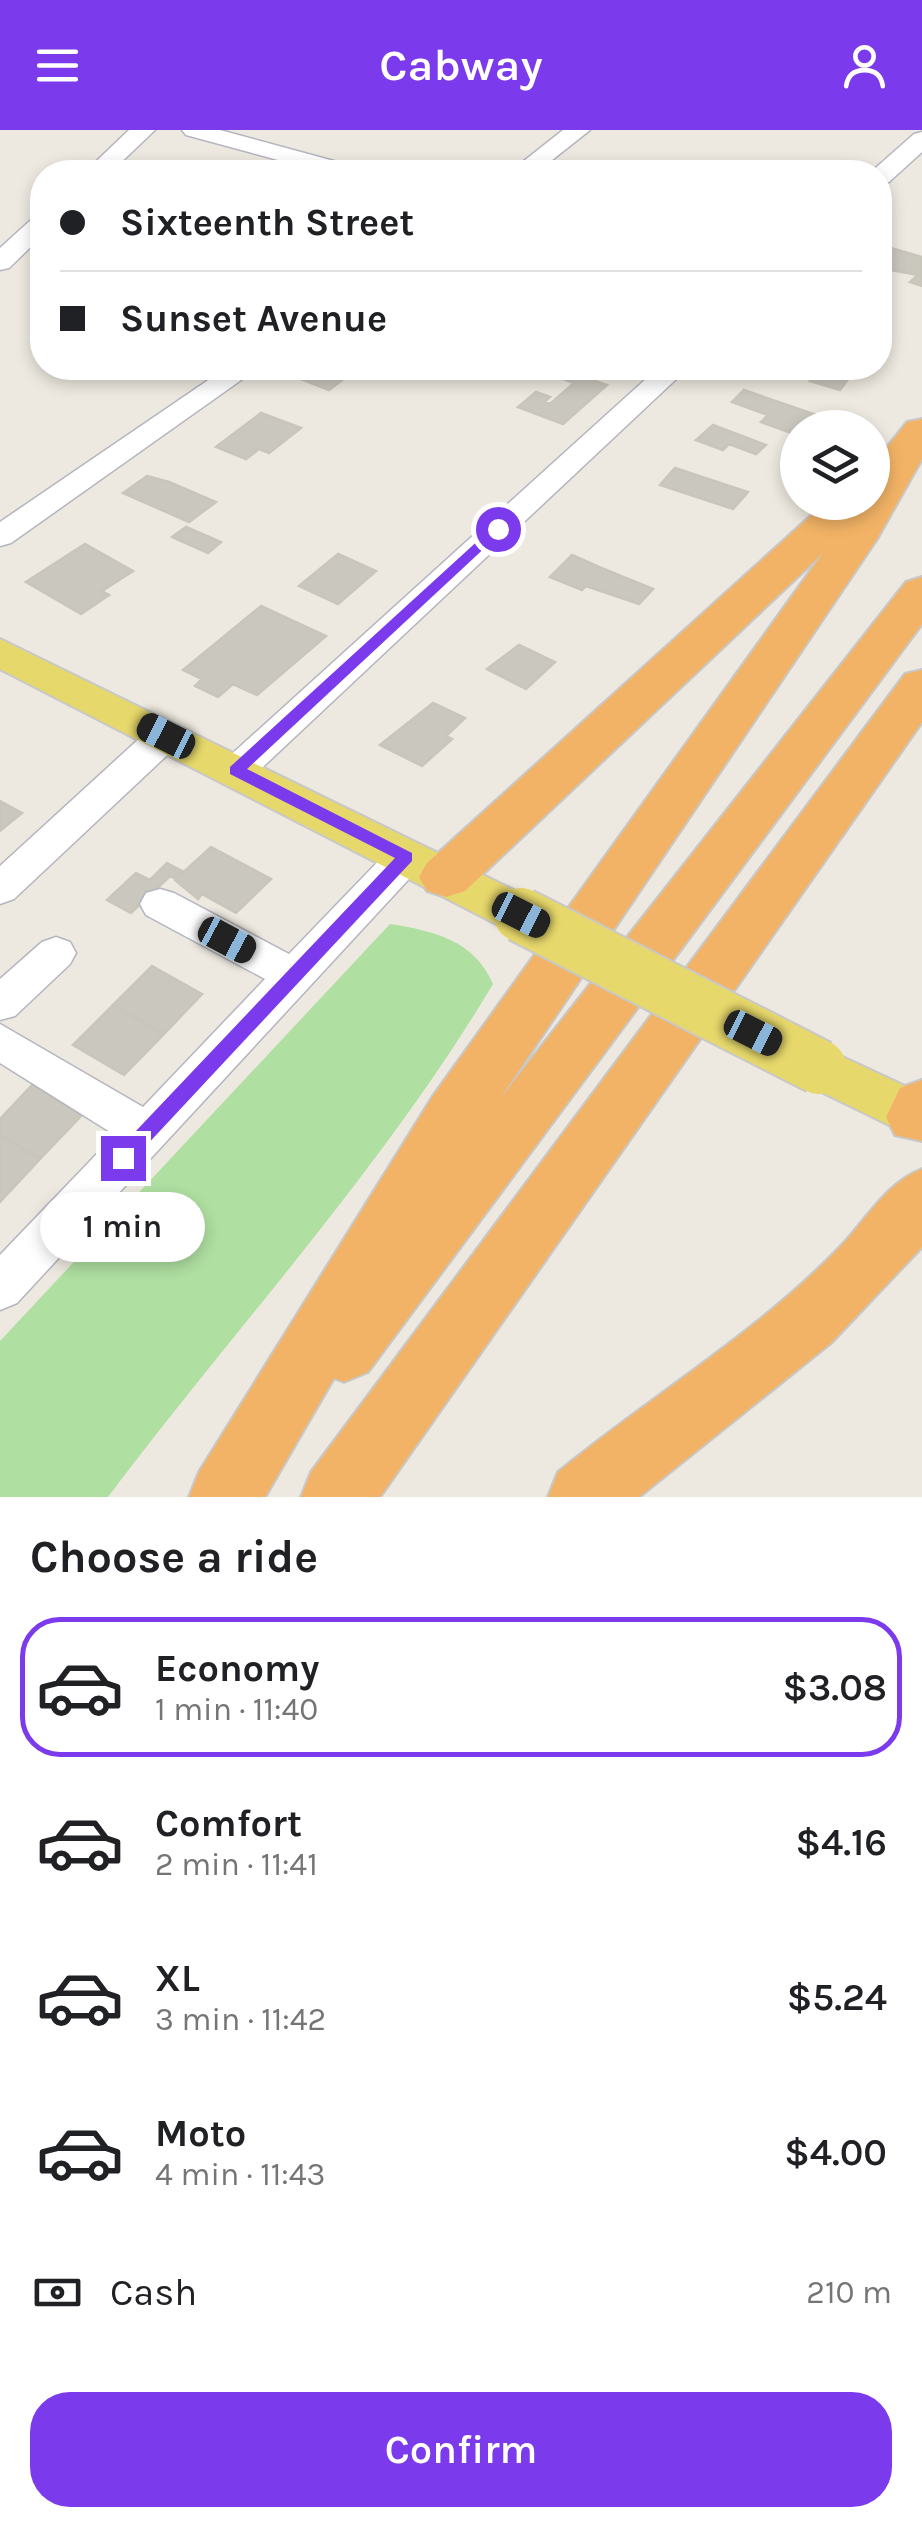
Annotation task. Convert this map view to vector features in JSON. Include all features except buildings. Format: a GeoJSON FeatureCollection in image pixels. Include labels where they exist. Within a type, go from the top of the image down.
{"type":"FeatureCollection","features":[{"type":"Feature","properties":{"kind":"highway"},"geometry":{"type":"LineString","coordinates":[[426,867],[830,520]]}},
{"type":"Feature","properties":{"kind":"highway"},"geometry":{"type":"LineString","coordinates":[[227,1497],[455,1114],[777,656],[855,539],[863,520]]}},
{"type":"Feature","properties":{"kind":"highway"},"geometry":{"type":"LineString","coordinates":[[227,1497],[922,592]]}},
{"type":"Feature","properties":{"kind":"highway"},"geometry":{"type":"LineString","coordinates":[[338,1497],[922,686]]}},
{"type":"Feature","properties":{"kind":"highway"},"geometry":{"type":"LineString","coordinates":[[584,1497],[824,1306],[897,1231],[922,1197]]}},
{"type":"Feature","properties":{"kind":"main road"},"geometry":{"type":"LineString","coordinates":[[0,652],[819,1067],[920,1114]]}},
{"type":"Feature","properties":{"kind":"street"},"geometry":{"type":"LineString","coordinates":[[110,160],[143,130]]}},
{"type":"Feature","properties":{"kind":"street"},"geometry":{"type":"LineString","coordinates":[[194,130],[303,160]]}},
{"type":"Feature","properties":{"kind":"street"},"geometry":{"type":"LineString","coordinates":[[538,160],[578,130]]}},
{"type":"Feature","properties":{"kind":"street"},"geometry":{"type":"LineString","coordinates":[[892,166],[922,138]]}},
{"type":"Feature","properties":{"kind":"street"},"geometry":{"type":"LineString","coordinates":[[0,262],[30,233]]}},
{"type":"Feature","properties":{"kind":"street"},"geometry":{"type":"LineString","coordinates":[[0,536],[227,380]]}},
{"type":"Feature","properties":{"kind":"street"},"geometry":{"type":"LineString","coordinates":[[236,770],[661,380]]}},
{"type":"Feature","properties":{"kind":"street"},"geometry":{"type":"LineString","coordinates":[[0,888],[166,736]]}},
{"type":"Feature","properties":{"kind":"street"},"geometry":{"type":"LineString","coordinates":[[0,1288],[296,977],[426,867]]}},
{"type":"Feature","properties":{"kind":"street"},"geometry":{"type":"LineString","coordinates":[[160,904],[296,977]]}},
{"type":"Feature","properties":{"kind":"street"},"geometry":{"type":"LineString","coordinates":[[0,1004],[56,953]]}},
{"type":"Feature","properties":{"kind":"street"},"geometry":{"type":"LineString","coordinates":[[0,1041],[148,1132]]}},
{"type":"Feature","properties":{"kind":"green space"},"geometry":{"type":"Polygon","coordinates":[[[390,924],[451,940],[475,957],[493,984],[450,1052],[357,1182],[108,1497],[0,1497],[0,1341],[390,924]]]}},
{"type":"Feature","properties":{"kind":"route"},"geometry":{"type":"LineString","coordinates":[[123,1158],[406,857],[236,770],[498,529]]}}]}
